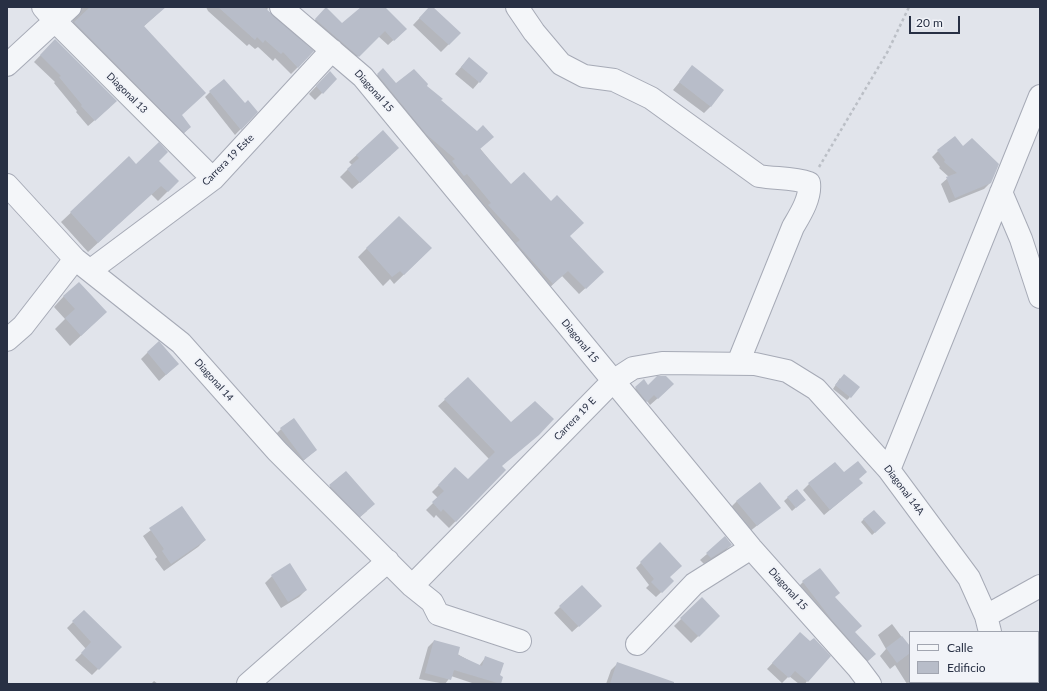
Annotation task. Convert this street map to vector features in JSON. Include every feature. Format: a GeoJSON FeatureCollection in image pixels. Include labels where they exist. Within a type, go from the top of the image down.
{"type":"FeatureCollection","features":[{"type":"Feature","properties":{"kind":"street","name":"Diagonal 15"},"geometry":{"type":"LineString","coordinates":[[281,7],[363,76],[751,548],[858,668],[870,684]]}},
{"type":"Feature","properties":{"kind":"street"},"geometry":{"type":"LineString","coordinates":[[517,7],[534,32],[561,64],[584,76],[614,80],[651,98],[759,176],[774,179],[796,178],[809,183],[810,189],[801,214],[793,227],[738,363]]}},
{"type":"Feature","properties":{"kind":"street"},"geometry":{"type":"LineString","coordinates":[[7,64],[56,12]]}},
{"type":"Feature","properties":{"kind":"street","name":"Diagonal 13"},"geometry":{"type":"LineString","coordinates":[[56,12],[213,179]]}},
{"type":"Feature","properties":{"kind":"street","name":"Carrera 19 Este"},"geometry":{"type":"LineString","coordinates":[[7,340],[23,326],[83,265],[213,179],[332,50]]}},
{"type":"Feature","properties":{"kind":"street"},"geometry":{"type":"LineString","coordinates":[[889,470],[1040,96]]}},
{"type":"Feature","properties":{"kind":"street","name":"Diagonal 14"},"geometry":{"type":"LineString","coordinates":[[7,186],[83,265],[181,343],[278,451],[412,586],[432,602],[438,614],[520,641]]}},
{"type":"Feature","properties":{"kind":"street"},"geometry":{"type":"LineString","coordinates":[[1001,192],[1035,266],[1040,297]]}},
{"type":"Feature","properties":{"kind":"street","name":"Carrera 19 E"},"geometry":{"type":"LineString","coordinates":[[412,586],[613,381],[633,368],[662,363],[738,363],[755,364],[787,370]]}},
{"type":"Feature","properties":{"kind":"street","name":"Diagonal 14A"},"geometry":{"type":"LineString","coordinates":[[787,370],[816,389],[889,470],[969,578],[988,624]]}},
{"type":"Feature","properties":{"kind":"street"},"geometry":{"type":"LineString","coordinates":[[636,644],[694,584],[751,548]]}},
{"type":"Feature","properties":{"kind":"street"},"geometry":{"type":"LineString","coordinates":[[248,684],[388,561]]}},
{"type":"Feature","properties":{"kind":"street"},"geometry":{"type":"LineString","coordinates":[[988,624],[1040,586]]}},
{"type":"Feature","properties":{"kind":"path"},"geometry":{"type":"LineString","coordinates":[[809,183],[888,51],[909,7]]}},
{"type":"Feature","properties":{"kind":"building"},"geometry":{"type":"Polygon","coordinates":[[[90,7],[166,7],[144,26],[206,93],[182,115],[191,127],[184,133],[74,22],[90,7]]]}},
{"type":"Feature","properties":{"kind":"building"},"geometry":{"type":"Polygon","coordinates":[[[218,7],[264,7],[314,51],[298,68],[283,52],[281,54],[265,40],[263,43],[257,37],[255,40],[218,7]]]}},
{"type":"Feature","properties":{"kind":"building"},"geometry":{"type":"Polygon","coordinates":[[[326,7],[342,23],[361,7],[385,7],[407,29],[394,41],[385,31],[359,57],[315,19],[326,7]]]}},
{"type":"Feature","properties":{"kind":"building"},"geometry":{"type":"Polygon","coordinates":[[[429,7],[433,7],[461,33],[449,45],[419,18],[429,7]]]}},
{"type":"Feature","properties":{"kind":"building"},"geometry":{"type":"Polygon","coordinates":[[[55,39],[117,101],[95,121],[81,106],[82,105],[59,77],[61,76],[40,55],[55,39]]]}},
{"type":"Feature","properties":{"kind":"building"},"geometry":{"type":"Polygon","coordinates":[[[469,57],[488,73],[480,83],[461,67],[469,57]]]}},
{"type":"Feature","properties":{"kind":"building"},"geometry":{"type":"Polygon","coordinates":[[[692,65],[724,90],[711,107],[679,82],[692,65]]]}},
{"type":"Feature","properties":{"kind":"building"},"geometry":{"type":"Polygon","coordinates":[[[383,68],[396,83],[414,69],[428,84],[427,86],[443,99],[441,100],[477,131],[483,125],[494,137],[480,149],[511,184],[524,172],[551,201],[557,195],[584,223],[570,236],[604,272],[586,289],[568,271],[553,284],[516,243],[520,240],[488,205],[491,203],[467,174],[464,176],[452,161],[455,159],[427,135],[377,74],[383,68]]]}},
{"type":"Feature","properties":{"kind":"building"},"geometry":{"type":"Polygon","coordinates":[[[330,71],[337,79],[323,94],[316,86],[330,71]]]}},
{"type":"Feature","properties":{"kind":"building"},"geometry":{"type":"Polygon","coordinates":[[[224,79],[245,103],[248,100],[258,112],[241,130],[209,91],[224,79]]]}},
{"type":"Feature","properties":{"kind":"building"},"geometry":{"type":"Polygon","coordinates":[[[383,130],[399,148],[360,183],[347,169],[359,158],[356,155],[383,130]]]}},
{"type":"Feature","properties":{"kind":"building"},"geometry":{"type":"Polygon","coordinates":[[[955,136],[963,146],[972,138],[999,164],[991,183],[955,198],[946,177],[957,173],[944,162],[945,160],[937,150],[955,136]]]}},
{"type":"Feature","properties":{"kind":"building"},"geometry":{"type":"Polygon","coordinates":[[[159,142],[168,152],[159,161],[179,181],[168,192],[161,186],[98,243],[70,212],[129,156],[136,164],[159,142]]]}},
{"type":"Feature","properties":{"kind":"building"},"geometry":{"type":"Polygon","coordinates":[[[399,216],[432,248],[404,275],[400,271],[392,277],[366,248],[399,216]]]}},
{"type":"Feature","properties":{"kind":"building"},"geometry":{"type":"Polygon","coordinates":[[[79,282],[107,312],[81,336],[65,318],[75,309],[63,296],[79,282]]]}},
{"type":"Feature","properties":{"kind":"building"},"geometry":{"type":"Polygon","coordinates":[[[159,341],[179,364],[166,375],[147,352],[159,341]]]}},
{"type":"Feature","properties":{"kind":"building"},"geometry":{"type":"Polygon","coordinates":[[[844,374],[860,387],[851,398],[835,385],[844,374]]]}},
{"type":"Feature","properties":{"kind":"building"},"geometry":{"type":"Polygon","coordinates":[[[657,376],[666,376],[674,384],[658,399],[654,395],[647,402],[635,387],[644,379],[648,385],[657,376]]]}},
{"type":"Feature","properties":{"kind":"building"},"geometry":{"type":"Polygon","coordinates":[[[468,377],[511,422],[535,401],[554,419],[539,435],[502,466],[506,470],[456,522],[443,509],[441,512],[432,502],[444,491],[438,485],[455,467],[468,479],[495,452],[444,399],[468,377]]]}},
{"type":"Feature","properties":{"kind":"building"},"geometry":{"type":"Polygon","coordinates":[[[294,418],[317,450],[304,460],[280,428],[294,418]]]}},
{"type":"Feature","properties":{"kind":"building"},"geometry":{"type":"Polygon","coordinates":[[[858,461],[867,472],[859,479],[863,483],[830,510],[808,483],[835,462],[844,472],[858,461]]]}},
{"type":"Feature","properties":{"kind":"building"},"geometry":{"type":"Polygon","coordinates":[[[346,471],[375,504],[360,517],[329,485],[346,471]]]}},
{"type":"Feature","properties":{"kind":"building"},"geometry":{"type":"Polygon","coordinates":[[[760,482],[781,508],[757,526],[736,501],[760,482]]]}},
{"type":"Feature","properties":{"kind":"building"},"geometry":{"type":"Polygon","coordinates":[[[797,489],[806,500],[796,508],[787,497],[797,489]]]}},
{"type":"Feature","properties":{"kind":"building"},"geometry":{"type":"Polygon","coordinates":[[[182,506],[206,540],[171,564],[162,551],[164,549],[149,528],[182,506]]]}},
{"type":"Feature","properties":{"kind":"building"},"geometry":{"type":"Polygon","coordinates":[[[874,510],[886,523],[875,533],[863,519],[874,510]]]}},
{"type":"Feature","properties":{"kind":"building"},"geometry":{"type":"Polygon","coordinates":[[[725,536],[732,545],[711,558],[706,553],[725,536]]]}},
{"type":"Feature","properties":{"kind":"building"},"geometry":{"type":"Polygon","coordinates":[[[660,542],[682,566],[670,577],[674,581],[662,593],[651,582],[654,579],[640,562],[660,542]]]}},
{"type":"Feature","properties":{"kind":"building"},"geometry":{"type":"Polygon","coordinates":[[[290,563],[307,590],[288,602],[271,575],[290,563]]]}},
{"type":"Feature","properties":{"kind":"building"},"geometry":{"type":"Polygon","coordinates":[[[820,568],[840,593],[835,597],[862,626],[855,632],[876,654],[868,661],[832,620],[802,581],[820,568]]]}},
{"type":"Feature","properties":{"kind":"building"},"geometry":{"type":"Polygon","coordinates":[[[582,585],[602,606],[579,627],[559,606],[582,585]]]}},
{"type":"Feature","properties":{"kind":"building"},"geometry":{"type":"Polygon","coordinates":[[[702,597],[720,616],[699,637],[680,618],[702,597]]]}},
{"type":"Feature","properties":{"kind":"building"},"geometry":{"type":"Polygon","coordinates":[[[84,610],[122,647],[99,670],[81,653],[91,642],[72,621],[84,610]]]}},
{"type":"Feature","properties":{"kind":"building"},"geometry":{"type":"Polygon","coordinates":[[[800,632],[810,641],[814,638],[831,656],[808,682],[795,671],[789,678],[772,663],[800,632]]]}},
{"type":"Feature","properties":{"kind":"building"},"geometry":{"type":"Polygon","coordinates":[[[902,636],[909,645],[909,654],[897,663],[886,648],[902,636]]]}},
{"type":"Feature","properties":{"kind":"building"},"geometry":{"type":"Polygon","coordinates":[[[434,640],[460,647],[458,655],[482,666],[485,656],[504,663],[500,675],[503,677],[501,684],[454,670],[451,680],[425,673],[434,640]]]}},
{"type":"Feature","properties":{"kind":"building"},"geometry":{"type":"Polygon","coordinates":[[[617,662],[674,682],[674,684],[610,684],[617,662]]]}}]}
